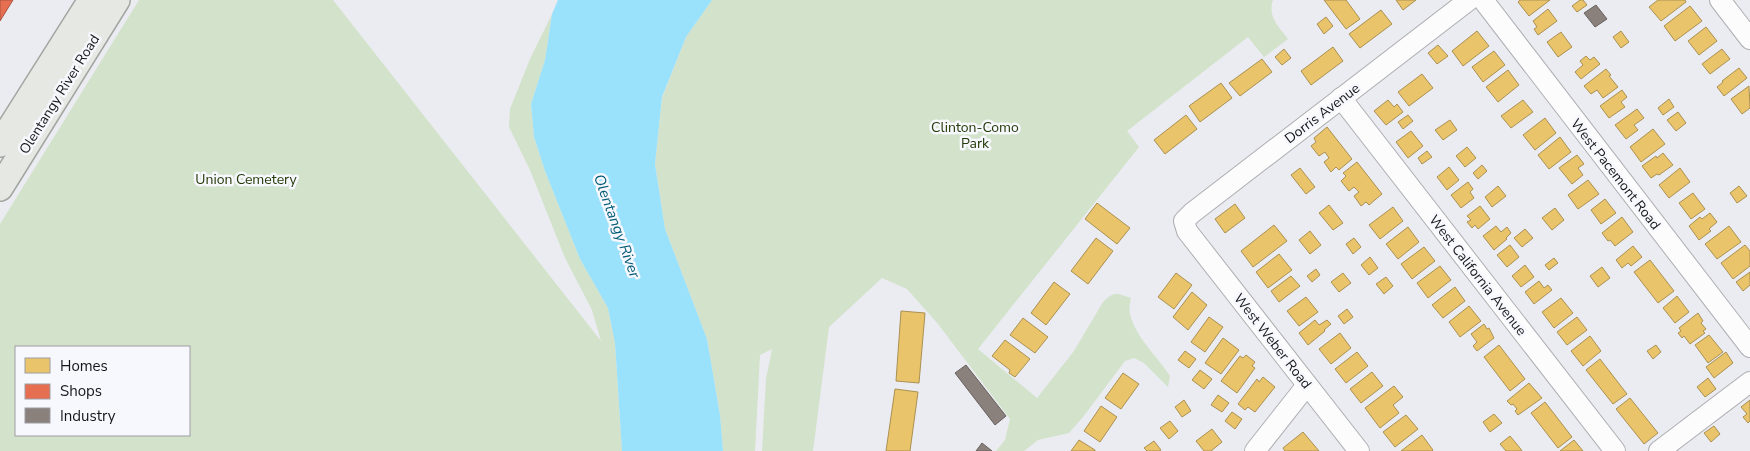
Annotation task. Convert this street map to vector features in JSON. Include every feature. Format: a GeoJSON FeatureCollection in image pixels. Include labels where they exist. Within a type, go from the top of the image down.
{"type":"FeatureCollection","features":[{"type":"Feature","properties":{"kind":"main road","name":"Olentangy River Road"},"geometry":{"type":"LineString","coordinates":[[0,144],[91,0]]}},
{"type":"Feature","properties":{"kind":"main road","name":"Olentangy River Road"},"geometry":{"type":"LineString","coordinates":[[0,188],[118,0]]}},
{"type":"Feature","properties":{"kind":"street","name":"Dorris Avenue"},"geometry":{"type":"LineString","coordinates":[[1187,231],[1184,221],[1192,213],[1469,0]]}},
{"type":"Feature","properties":{"kind":"street","name":"West Pacemont Road"},"geometry":{"type":"LineString","coordinates":[[1483,0],[1750,347]]}},
{"type":"Feature","properties":{"kind":"street"},"geometry":{"type":"LineString","coordinates":[[1720,0],[1750,40]]}},
{"type":"Feature","properties":{"kind":"street","name":"West California Avenue"},"geometry":{"type":"LineString","coordinates":[[1342,98],[1615,451]]}},
{"type":"Feature","properties":{"kind":"street","name":"West Weber Road"},"geometry":{"type":"LineString","coordinates":[[1187,231],[1359,451]]}},
{"type":"Feature","properties":{"kind":"street"},"geometry":{"type":"LineString","coordinates":[[1659,451],[1750,382]]}},
{"type":"Feature","properties":{"kind":"street"},"geometry":{"type":"LineString","coordinates":[[1255,451],[1307,385]]}},
{"type":"Feature","properties":{"kind":"green space","name":"Union Cemetery"},"geometry":{"type":"Polygon","coordinates":[[[139,0],[333,0],[601,341],[592,310],[565,258],[530,170],[509,127],[510,109],[530,59],[552,14],[545,60],[531,104],[534,137],[545,171],[580,259],[608,308],[615,343],[622,451],[0,451],[0,224],[139,0]]]}},
{"type":"Feature","properties":{"kind":"green space","name":"Clinton-Como Park"},"geometry":{"type":"Polygon","coordinates":[[[712,0],[1273,0],[1273,16],[1288,39],[1264,57],[1248,37],[1127,131],[1139,147],[978,349],[1037,398],[1074,351],[1103,302],[1110,296],[1119,294],[1131,298],[1130,312],[1133,323],[1142,339],[1170,376],[1168,387],[1144,363],[1134,358],[1125,361],[1069,433],[1038,440],[1024,451],[996,451],[1005,440],[1010,419],[938,324],[907,289],[882,278],[829,327],[813,451],[762,451],[766,379],[772,349],[760,355],[755,451],[723,451],[720,415],[707,339],[665,229],[655,164],[662,98],[686,37],[712,0]]]}},
{"type":"Feature","properties":{"kind":"water","name":"Olentangy River"},"geometry":{"type":"Polygon","coordinates":[[[558,0],[712,0],[686,37],[662,97],[655,164],[665,229],[707,339],[720,415],[723,451],[622,451],[615,343],[608,308],[580,259],[545,171],[534,137],[531,104],[545,60],[552,14],[558,0]]]}},
{"type":"Feature","properties":{"kind":"building: Homes"},"geometry":{"type":"Polygon","coordinates":[[[1324,0],[1346,0],[1360,19],[1346,29],[1324,0]]]}},
{"type":"Feature","properties":{"kind":"building: Homes"},"geometry":{"type":"Polygon","coordinates":[[[1396,0],[1416,0],[1403,10],[1396,0]]]}},
{"type":"Feature","properties":{"kind":"building: Homes"},"geometry":{"type":"Polygon","coordinates":[[[1520,0],[1550,0],[1529,16],[1518,2],[1520,0]]]}},
{"type":"Feature","properties":{"kind":"building: Homes"},"geometry":{"type":"Polygon","coordinates":[[[1583,0],[1587,5],[1577,12],[1572,6],[1583,0]]]}},
{"type":"Feature","properties":{"kind":"building: Homes"},"geometry":{"type":"Polygon","coordinates":[[[1658,0],[1685,0],[1686,2],[1661,21],[1649,7],[1658,0]]]}},
{"type":"Feature","properties":{"kind":"building: Homes"},"geometry":{"type":"Polygon","coordinates":[[[1690,6],[1702,21],[1675,41],[1664,26],[1690,6]]]}},
{"type":"Feature","properties":{"kind":"building: Homes"},"geometry":{"type":"Polygon","coordinates":[[[1548,9],[1557,21],[1538,35],[1534,29],[1537,27],[1533,21],[1548,9]]]}},
{"type":"Feature","properties":{"kind":"building: Homes"},"geometry":{"type":"Polygon","coordinates":[[[1381,10],[1392,24],[1360,48],[1349,34],[1381,10]]]}},
{"type":"Feature","properties":{"kind":"building: Homes"},"geometry":{"type":"Polygon","coordinates":[[[1326,17],[1333,26],[1324,34],[1317,24],[1326,17]]]}},
{"type":"Feature","properties":{"kind":"building: Homes"},"geometry":{"type":"Polygon","coordinates":[[[1706,27],[1717,41],[1699,55],[1688,41],[1706,27]]]}},
{"type":"Feature","properties":{"kind":"building: Homes"},"geometry":{"type":"Polygon","coordinates":[[[1477,31],[1489,46],[1463,66],[1452,51],[1477,31]]]}},
{"type":"Feature","properties":{"kind":"building: Homes"},"geometry":{"type":"Polygon","coordinates":[[[1621,31],[1629,42],[1621,48],[1613,37],[1621,31]]]}},
{"type":"Feature","properties":{"kind":"building: Homes"},"geometry":{"type":"Polygon","coordinates":[[[1561,32],[1572,47],[1558,57],[1547,42],[1561,32]]]}},
{"type":"Feature","properties":{"kind":"building: Homes"},"geometry":{"type":"Polygon","coordinates":[[[1438,45],[1448,56],[1437,64],[1428,53],[1438,45]]]}},
{"type":"Feature","properties":{"kind":"building: Homes"},"geometry":{"type":"Polygon","coordinates":[[[1333,47],[1343,61],[1311,85],[1301,71],[1333,47]]]}},
{"type":"Feature","properties":{"kind":"building: Homes"},"geometry":{"type":"Polygon","coordinates":[[[1284,49],[1291,58],[1282,65],[1275,57],[1284,49]]]}},
{"type":"Feature","properties":{"kind":"building: Homes"},"geometry":{"type":"Polygon","coordinates":[[[1722,49],[1730,59],[1710,74],[1702,64],[1722,49]]]}},
{"type":"Feature","properties":{"kind":"building: Homes"},"geometry":{"type":"Polygon","coordinates":[[[1494,51],[1505,65],[1483,82],[1472,67],[1494,51]]]}},
{"type":"Feature","properties":{"kind":"building: Homes"},"geometry":{"type":"Polygon","coordinates":[[[1586,56],[1590,60],[1594,57],[1600,64],[1581,79],[1575,72],[1583,65],[1580,61],[1586,56]]]}},
{"type":"Feature","properties":{"kind":"building: Homes"},"geometry":{"type":"Polygon","coordinates":[[[1262,59],[1272,72],[1240,96],[1229,83],[1262,59]]]}},
{"type":"Feature","properties":{"kind":"building: Homes"},"geometry":{"type":"Polygon","coordinates":[[[1739,68],[1747,78],[1724,96],[1717,87],[1739,68]]]}},
{"type":"Feature","properties":{"kind":"building: Homes"},"geometry":{"type":"Polygon","coordinates":[[[1606,69],[1618,87],[1603,98],[1597,90],[1591,94],[1584,86],[1606,69]]]}},
{"type":"Feature","properties":{"kind":"building: Homes"},"geometry":{"type":"Polygon","coordinates":[[[1508,70],[1519,85],[1498,102],[1486,87],[1508,70]]]}},
{"type":"Feature","properties":{"kind":"building: Homes"},"geometry":{"type":"Polygon","coordinates":[[[1422,74],[1433,88],[1409,106],[1398,92],[1422,74]]]}},
{"type":"Feature","properties":{"kind":"building: Homes"},"geometry":{"type":"Polygon","coordinates":[[[1221,83],[1232,98],[1200,122],[1189,106],[1221,83]]]}},
{"type":"Feature","properties":{"kind":"building: Homes"},"geometry":{"type":"Polygon","coordinates":[[[1749,86],[1750,108],[1742,114],[1731,99],[1749,86]]]}},
{"type":"Feature","properties":{"kind":"building: Homes"},"geometry":{"type":"Polygon","coordinates":[[[1622,90],[1627,97],[1621,102],[1625,107],[1609,118],[1600,106],[1622,90]]]}},
{"type":"Feature","properties":{"kind":"building: Homes"},"geometry":{"type":"Polygon","coordinates":[[[1669,99],[1674,107],[1663,115],[1658,108],[1669,99]]]}},
{"type":"Feature","properties":{"kind":"building: Homes"},"geometry":{"type":"Polygon","coordinates":[[[1388,100],[1394,107],[1397,104],[1403,112],[1386,125],[1374,111],[1388,100]]]}},
{"type":"Feature","properties":{"kind":"building: Homes"},"geometry":{"type":"Polygon","coordinates":[[[1523,100],[1533,112],[1511,128],[1501,116],[1523,100]]]}},
{"type":"Feature","properties":{"kind":"building: Homes"},"geometry":{"type":"Polygon","coordinates":[[[1637,109],[1644,118],[1634,125],[1638,130],[1626,139],[1615,125],[1637,109]]]}},
{"type":"Feature","properties":{"kind":"building: Homes"},"geometry":{"type":"Polygon","coordinates":[[[1678,112],[1686,123],[1676,131],[1667,120],[1678,112]]]}},
{"type":"Feature","properties":{"kind":"building: Homes"},"geometry":{"type":"Polygon","coordinates":[[[1186,115],[1197,129],[1165,154],[1154,140],[1186,115]]]}},
{"type":"Feature","properties":{"kind":"building: Homes"},"geometry":{"type":"Polygon","coordinates":[[[1408,115],[1413,121],[1403,129],[1398,122],[1408,115]]]}},
{"type":"Feature","properties":{"kind":"building: Homes"},"geometry":{"type":"Polygon","coordinates":[[[1545,118],[1556,133],[1535,150],[1523,135],[1545,118]]]}},
{"type":"Feature","properties":{"kind":"building: Homes"},"geometry":{"type":"Polygon","coordinates":[[[1450,120],[1457,130],[1443,140],[1435,130],[1450,120]]]}},
{"type":"Feature","properties":{"kind":"building: Homes"},"geometry":{"type":"Polygon","coordinates":[[[1327,127],[1352,159],[1339,170],[1336,167],[1331,172],[1324,162],[1329,158],[1325,152],[1319,156],[1311,146],[1316,142],[1314,138],[1327,127]]]}},
{"type":"Feature","properties":{"kind":"building: Homes"},"geometry":{"type":"Polygon","coordinates":[[[1653,129],[1665,144],[1641,162],[1630,147],[1653,129]]]}},
{"type":"Feature","properties":{"kind":"building: Homes"},"geometry":{"type":"Polygon","coordinates":[[[1411,131],[1423,146],[1408,158],[1396,142],[1411,131]]]}},
{"type":"Feature","properties":{"kind":"building: Homes"},"geometry":{"type":"Polygon","coordinates":[[[1560,137],[1571,152],[1549,169],[1538,155],[1560,137]]]}},
{"type":"Feature","properties":{"kind":"building: Homes"},"geometry":{"type":"Polygon","coordinates":[[[1467,147],[1476,158],[1465,167],[1456,156],[1467,147]]]}},
{"type":"Feature","properties":{"kind":"building: Homes"},"geometry":{"type":"Polygon","coordinates":[[[1427,151],[1432,157],[1422,164],[1418,158],[1427,151]]]}},
{"type":"Feature","properties":{"kind":"building: Homes"},"geometry":{"type":"Polygon","coordinates":[[[1663,153],[1673,165],[1651,178],[1642,166],[1663,153]]]}},
{"type":"Feature","properties":{"kind":"building: Homes"},"geometry":{"type":"Polygon","coordinates":[[[1577,155],[1584,164],[1578,168],[1583,175],[1572,184],[1559,168],[1577,155]]]}},
{"type":"Feature","properties":{"kind":"building: Homes"},"geometry":{"type":"Polygon","coordinates":[[[1357,162],[1382,194],[1369,205],[1366,202],[1361,206],[1354,196],[1359,192],[1354,187],[1349,191],[1341,181],[1346,176],[1343,173],[1357,162]]]}},
{"type":"Feature","properties":{"kind":"building: Homes"},"geometry":{"type":"Polygon","coordinates":[[[1482,165],[1487,171],[1478,179],[1473,173],[1482,165]]]}},
{"type":"Feature","properties":{"kind":"building: Homes"},"geometry":{"type":"Polygon","coordinates":[[[1449,167],[1459,180],[1447,190],[1437,177],[1449,167]]]}},
{"type":"Feature","properties":{"kind":"building: Homes"},"geometry":{"type":"Polygon","coordinates":[[[1300,168],[1315,187],[1306,194],[1291,175],[1300,168]]]}},
{"type":"Feature","properties":{"kind":"building: Homes"},"geometry":{"type":"Polygon","coordinates":[[[1680,168],[1690,182],[1669,198],[1659,185],[1680,168]]]}},
{"type":"Feature","properties":{"kind":"building: Homes"},"geometry":{"type":"Polygon","coordinates":[[[1588,180],[1599,194],[1578,209],[1568,195],[1588,180]]]}},
{"type":"Feature","properties":{"kind":"building: Homes"},"geometry":{"type":"Polygon","coordinates":[[[1468,182],[1473,189],[1470,192],[1474,198],[1461,208],[1451,195],[1468,182]]]}},
{"type":"Feature","properties":{"kind":"building: Homes"},"geometry":{"type":"Polygon","coordinates":[[[1498,186],[1506,196],[1492,207],[1485,197],[1498,186]]]}},
{"type":"Feature","properties":{"kind":"building: Homes"},"geometry":{"type":"Polygon","coordinates":[[[1739,186],[1747,196],[1737,203],[1730,193],[1739,186]]]}},
{"type":"Feature","properties":{"kind":"building: Homes"},"geometry":{"type":"Polygon","coordinates":[[[1693,193],[1705,209],[1691,219],[1679,203],[1693,193]]]}},
{"type":"Feature","properties":{"kind":"building: Homes"},"geometry":{"type":"Polygon","coordinates":[[[1605,199],[1616,213],[1601,224],[1591,210],[1605,199]]]}},
{"type":"Feature","properties":{"kind":"building: Homes"},"geometry":{"type":"Polygon","coordinates":[[[1097,203],[1130,228],[1117,244],[1085,219],[1097,203]]]}},
{"type":"Feature","properties":{"kind":"building: Homes"},"geometry":{"type":"Polygon","coordinates":[[[1235,204],[1245,218],[1225,233],[1215,219],[1235,204]]]}},
{"type":"Feature","properties":{"kind":"building: Homes"},"geometry":{"type":"Polygon","coordinates":[[[1329,205],[1343,223],[1333,230],[1319,213],[1329,205]]]}},
{"type":"Feature","properties":{"kind":"building: Homes"},"geometry":{"type":"Polygon","coordinates":[[[1480,206],[1490,219],[1478,229],[1475,225],[1472,228],[1467,222],[1471,220],[1467,216],[1480,206]]]}},
{"type":"Feature","properties":{"kind":"building: Homes"},"geometry":{"type":"Polygon","coordinates":[[[1393,207],[1403,221],[1380,239],[1369,225],[1393,207]]]}},
{"type":"Feature","properties":{"kind":"building: Homes"},"geometry":{"type":"Polygon","coordinates":[[[1555,208],[1564,220],[1552,230],[1542,218],[1555,208]]]}},
{"type":"Feature","properties":{"kind":"building: Homes"},"geometry":{"type":"Polygon","coordinates":[[[1710,213],[1717,222],[1709,229],[1711,231],[1699,240],[1689,226],[1700,217],[1702,219],[1710,213]]]}},
{"type":"Feature","properties":{"kind":"building: Homes"},"geometry":{"type":"Polygon","coordinates":[[[1622,217],[1633,232],[1615,246],[1602,233],[1622,217]]]}},
{"type":"Feature","properties":{"kind":"building: Homes"},"geometry":{"type":"Polygon","coordinates":[[[1274,225],[1287,241],[1253,267],[1241,251],[1274,225]]]}},
{"type":"Feature","properties":{"kind":"building: Homes"},"geometry":{"type":"Polygon","coordinates":[[[1496,226],[1501,232],[1507,227],[1511,233],[1494,250],[1483,236],[1496,226]]]}},
{"type":"Feature","properties":{"kind":"building: Homes"},"geometry":{"type":"Polygon","coordinates":[[[1729,226],[1741,242],[1717,259],[1705,244],[1729,226]]]}},
{"type":"Feature","properties":{"kind":"building: Homes"},"geometry":{"type":"Polygon","coordinates":[[[1408,227],[1419,242],[1398,259],[1386,244],[1408,227]]]}},
{"type":"Feature","properties":{"kind":"building: Homes"},"geometry":{"type":"Polygon","coordinates":[[[1525,229],[1533,238],[1522,247],[1514,238],[1525,229]]]}},
{"type":"Feature","properties":{"kind":"building: Homes"},"geometry":{"type":"Polygon","coordinates":[[[1310,231],[1321,245],[1310,254],[1299,240],[1310,231]]]}},
{"type":"Feature","properties":{"kind":"building: Homes"},"geometry":{"type":"Polygon","coordinates":[[[1096,238],[1113,251],[1088,284],[1071,271],[1096,238]]]}},
{"type":"Feature","properties":{"kind":"building: Homes"},"geometry":{"type":"Polygon","coordinates":[[[1354,238],[1361,247],[1353,254],[1346,244],[1354,238]]]}},
{"type":"Feature","properties":{"kind":"building: Homes"},"geometry":{"type":"Polygon","coordinates":[[[1510,245],[1519,257],[1507,267],[1497,255],[1510,245]]]}},
{"type":"Feature","properties":{"kind":"building: Homes"},"geometry":{"type":"Polygon","coordinates":[[[1745,245],[1750,251],[1750,266],[1733,279],[1721,263],[1745,245]]]}},
{"type":"Feature","properties":{"kind":"building: Homes"},"geometry":{"type":"Polygon","coordinates":[[[1633,246],[1642,257],[1631,266],[1628,263],[1622,268],[1616,260],[1633,246]]]}},
{"type":"Feature","properties":{"kind":"building: Homes"},"geometry":{"type":"Polygon","coordinates":[[[1424,247],[1435,261],[1412,279],[1401,264],[1424,247]]]}},
{"type":"Feature","properties":{"kind":"building: Homes"},"geometry":{"type":"Polygon","coordinates":[[[1279,254],[1292,270],[1268,288],[1256,272],[1279,254]]]}},
{"type":"Feature","properties":{"kind":"building: Homes"},"geometry":{"type":"Polygon","coordinates":[[[1370,257],[1378,268],[1369,275],[1361,265],[1370,257]]]}},
{"type":"Feature","properties":{"kind":"building: Homes"},"geometry":{"type":"Polygon","coordinates":[[[1554,258],[1558,263],[1549,270],[1545,265],[1554,258]]]}},
{"type":"Feature","properties":{"kind":"building: Homes"},"geometry":{"type":"Polygon","coordinates":[[[1650,260],[1674,291],[1658,303],[1634,272],[1650,260]]]}},
{"type":"Feature","properties":{"kind":"building: Homes"},"geometry":{"type":"Polygon","coordinates":[[[1525,265],[1534,277],[1521,287],[1512,276],[1525,265]]]}},
{"type":"Feature","properties":{"kind":"building: Homes"},"geometry":{"type":"Polygon","coordinates":[[[1440,266],[1451,280],[1428,298],[1417,283],[1440,266]]]}},
{"type":"Feature","properties":{"kind":"building: Homes"},"geometry":{"type":"Polygon","coordinates":[[[1602,267],[1610,278],[1598,287],[1590,276],[1602,267]]]}},
{"type":"Feature","properties":{"kind":"building: Homes"},"geometry":{"type":"Polygon","coordinates":[[[1316,269],[1320,275],[1312,282],[1307,276],[1316,269]]]}},
{"type":"Feature","properties":{"kind":"building: Homes"},"geometry":{"type":"Polygon","coordinates":[[[1750,272],[1750,285],[1743,291],[1736,282],[1750,272]]]}},
{"type":"Feature","properties":{"kind":"building: Homes"},"geometry":{"type":"Polygon","coordinates":[[[1176,273],[1192,285],[1174,309],[1158,297],[1176,273]]]}},
{"type":"Feature","properties":{"kind":"building: Homes"},"geometry":{"type":"Polygon","coordinates":[[[1343,273],[1351,283],[1339,292],[1331,282],[1343,273]]]}},
{"type":"Feature","properties":{"kind":"building: Homes"},"geometry":{"type":"Polygon","coordinates":[[[1291,276],[1300,286],[1279,302],[1271,291],[1291,276]]]}},
{"type":"Feature","properties":{"kind":"building: Homes"},"geometry":{"type":"Polygon","coordinates":[[[1386,277],[1393,286],[1384,294],[1376,284],[1386,277]]]}},
{"type":"Feature","properties":{"kind":"building: Homes"},"geometry":{"type":"Polygon","coordinates":[[[1539,281],[1544,288],[1548,285],[1552,290],[1534,304],[1525,292],[1539,281]]]}},
{"type":"Feature","properties":{"kind":"building: Homes"},"geometry":{"type":"Polygon","coordinates":[[[1054,282],[1070,294],[1046,325],[1031,313],[1054,282]]]}},
{"type":"Feature","properties":{"kind":"building: Homes"},"geometry":{"type":"Polygon","coordinates":[[[1455,287],[1465,301],[1443,318],[1432,305],[1455,287]]]}},
{"type":"Feature","properties":{"kind":"building: Homes"},"geometry":{"type":"Polygon","coordinates":[[[1192,292],[1207,305],[1188,330],[1173,317],[1192,292]]]}},
{"type":"Feature","properties":{"kind":"building: Homes"},"geometry":{"type":"Polygon","coordinates":[[[1677,296],[1689,312],[1675,323],[1663,308],[1677,296]]]}},
{"type":"Feature","properties":{"kind":"building: Homes"},"geometry":{"type":"Polygon","coordinates":[[[1306,297],[1318,312],[1299,326],[1287,311],[1306,297]]]}},
{"type":"Feature","properties":{"kind":"building: Homes"},"geometry":{"type":"Polygon","coordinates":[[[1561,298],[1573,313],[1554,328],[1542,312],[1561,298]]]}},
{"type":"Feature","properties":{"kind":"building: Homes"},"geometry":{"type":"Polygon","coordinates":[[[1469,306],[1481,321],[1460,337],[1449,322],[1469,306]]]}},
{"type":"Feature","properties":{"kind":"building: Homes"},"geometry":{"type":"Polygon","coordinates":[[[1347,309],[1353,317],[1344,324],[1338,316],[1347,309]]]}},
{"type":"Feature","properties":{"kind":"building: Homes"},"geometry":{"type":"Polygon","coordinates":[[[901,311],[925,313],[919,383],[896,381],[901,311]]]}},
{"type":"Feature","properties":{"kind":"building: Homes"},"geometry":{"type":"Polygon","coordinates":[[[1698,313],[1703,321],[1701,323],[1706,329],[1703,331],[1705,333],[1690,344],[1684,336],[1682,338],[1678,333],[1681,331],[1679,328],[1698,313]]]}},
{"type":"Feature","properties":{"kind":"building: Homes"},"geometry":{"type":"Polygon","coordinates":[[[1209,317],[1223,327],[1205,352],[1191,342],[1209,317]]]}},
{"type":"Feature","properties":{"kind":"building: Homes"},"geometry":{"type":"Polygon","coordinates":[[[1577,317],[1587,330],[1567,345],[1557,332],[1577,317]]]}},
{"type":"Feature","properties":{"kind":"building: Homes"},"geometry":{"type":"Polygon","coordinates":[[[1023,318],[1048,337],[1035,353],[1010,335],[1023,318]]]}},
{"type":"Feature","properties":{"kind":"building: Homes"},"geometry":{"type":"Polygon","coordinates":[[[1315,320],[1319,325],[1327,320],[1331,324],[1308,345],[1299,333],[1315,320]]]}},
{"type":"Feature","properties":{"kind":"building: Homes"},"geometry":{"type":"Polygon","coordinates":[[[1484,324],[1487,329],[1489,328],[1494,338],[1477,351],[1473,346],[1477,342],[1471,334],[1484,324]]]}},
{"type":"Feature","properties":{"kind":"building: Homes"},"geometry":{"type":"Polygon","coordinates":[[[1340,333],[1351,348],[1331,364],[1319,349],[1340,333]]]}},
{"type":"Feature","properties":{"kind":"building: Homes"},"geometry":{"type":"Polygon","coordinates":[[[1709,335],[1723,352],[1708,363],[1695,345],[1709,335]]]}},
{"type":"Feature","properties":{"kind":"building: Homes"},"geometry":{"type":"Polygon","coordinates":[[[1590,336],[1601,351],[1583,366],[1571,351],[1590,336]]]}},
{"type":"Feature","properties":{"kind":"building: Homes"},"geometry":{"type":"Polygon","coordinates":[[[1223,338],[1239,350],[1221,374],[1205,363],[1223,338]]]}},
{"type":"Feature","properties":{"kind":"building: Homes"},"geometry":{"type":"Polygon","coordinates":[[[1005,340],[1030,359],[1015,377],[1009,373],[1010,370],[992,356],[1005,340]]]}},
{"type":"Feature","properties":{"kind":"building: Homes"},"geometry":{"type":"Polygon","coordinates":[[[1499,345],[1525,379],[1510,391],[1484,357],[1499,345]]]}},
{"type":"Feature","properties":{"kind":"building: Homes"},"geometry":{"type":"Polygon","coordinates":[[[1656,345],[1661,352],[1653,359],[1647,351],[1656,345]]]}},
{"type":"Feature","properties":{"kind":"building: Homes"},"geometry":{"type":"Polygon","coordinates":[[[1185,351],[1196,359],[1189,368],[1178,360],[1185,351]]]}},
{"type":"Feature","properties":{"kind":"building: Homes"},"geometry":{"type":"Polygon","coordinates":[[[1357,352],[1368,366],[1346,383],[1335,369],[1357,352]]]}},
{"type":"Feature","properties":{"kind":"building: Homes"},"geometry":{"type":"Polygon","coordinates":[[[1726,352],[1733,363],[1714,378],[1706,367],[1726,352]]]}},
{"type":"Feature","properties":{"kind":"building: Homes"},"geometry":{"type":"Polygon","coordinates":[[[1246,355],[1255,362],[1252,366],[1255,368],[1237,393],[1221,381],[1240,356],[1243,358],[1246,355]]]}},
{"type":"Feature","properties":{"kind":"building: Homes"},"geometry":{"type":"Polygon","coordinates":[[[1600,359],[1627,394],[1613,404],[1586,370],[1600,359]]]}},
{"type":"Feature","properties":{"kind":"building: Homes"},"geometry":{"type":"Polygon","coordinates":[[[1200,370],[1212,379],[1204,389],[1192,380],[1200,370]]]}},
{"type":"Feature","properties":{"kind":"building: Homes"},"geometry":{"type":"Polygon","coordinates":[[[1372,372],[1383,386],[1361,403],[1350,389],[1372,372]]]}},
{"type":"Feature","properties":{"kind":"building: Homes"},"geometry":{"type":"Polygon","coordinates":[[[1123,373],[1139,384],[1121,409],[1105,398],[1123,373]]]}},
{"type":"Feature","properties":{"kind":"building: Homes"},"geometry":{"type":"Polygon","coordinates":[[[1263,377],[1275,387],[1255,412],[1248,407],[1245,410],[1238,404],[1257,379],[1259,382],[1263,377]]]}},
{"type":"Feature","properties":{"kind":"building: Homes"},"geometry":{"type":"Polygon","coordinates":[[[1708,378],[1716,389],[1705,397],[1697,387],[1708,378]]]}},
{"type":"Feature","properties":{"kind":"building: Homes"},"geometry":{"type":"Polygon","coordinates":[[[1529,383],[1542,398],[1518,415],[1515,411],[1517,409],[1507,401],[1529,383]]]}},
{"type":"Feature","properties":{"kind":"building: Homes"},"geometry":{"type":"Polygon","coordinates":[[[1394,386],[1403,397],[1393,405],[1399,413],[1380,428],[1365,408],[1394,386]]]}},
{"type":"Feature","properties":{"kind":"building: Homes"},"geometry":{"type":"Polygon","coordinates":[[[895,389],[918,392],[910,451],[886,451],[895,389]]]}},
{"type":"Feature","properties":{"kind":"building: Homes"},"geometry":{"type":"Polygon","coordinates":[[[1218,395],[1229,403],[1222,412],[1211,405],[1218,395]]]}},
{"type":"Feature","properties":{"kind":"building: Homes"},"geometry":{"type":"Polygon","coordinates":[[[1630,398],[1658,433],[1644,444],[1616,409],[1630,398]]]}},
{"type":"Feature","properties":{"kind":"building: Homes"},"geometry":{"type":"Polygon","coordinates":[[[1184,400],[1191,411],[1182,417],[1175,407],[1184,400]]]}},
{"type":"Feature","properties":{"kind":"building: Homes"},"geometry":{"type":"Polygon","coordinates":[[[1750,400],[1750,421],[1748,423],[1743,417],[1747,414],[1741,407],[1750,400]]]}},
{"type":"Feature","properties":{"kind":"building: Homes"},"geometry":{"type":"Polygon","coordinates":[[[1545,402],[1572,437],[1558,448],[1531,413],[1545,402]]]}},
{"type":"Feature","properties":{"kind":"building: Homes"},"geometry":{"type":"Polygon","coordinates":[[[1101,406],[1117,417],[1100,442],[1084,431],[1101,406]]]}},
{"type":"Feature","properties":{"kind":"building: Homes"},"geometry":{"type":"Polygon","coordinates":[[[1232,412],[1242,419],[1235,429],[1225,421],[1232,412]]]}},
{"type":"Feature","properties":{"kind":"building: Homes"},"geometry":{"type":"Polygon","coordinates":[[[1494,414],[1502,423],[1490,432],[1483,422],[1494,414]]]}},
{"type":"Feature","properties":{"kind":"building: Homes"},"geometry":{"type":"Polygon","coordinates":[[[1406,415],[1418,429],[1395,447],[1383,432],[1406,415]]]}},
{"type":"Feature","properties":{"kind":"building: Homes"},"geometry":{"type":"Polygon","coordinates":[[[1170,421],[1178,431],[1169,439],[1160,428],[1170,421]]]}},
{"type":"Feature","properties":{"kind":"building: Homes"},"geometry":{"type":"Polygon","coordinates":[[[1714,426],[1720,434],[1711,442],[1704,433],[1714,426]]]}},
{"type":"Feature","properties":{"kind":"building: Homes"},"geometry":{"type":"Polygon","coordinates":[[[1212,429],[1222,442],[1211,451],[1204,451],[1196,441],[1212,429]]]}},
{"type":"Feature","properties":{"kind":"building: Homes"},"geometry":{"type":"Polygon","coordinates":[[[1303,432],[1319,451],[1285,451],[1283,448],[1303,432]]]}},
{"type":"Feature","properties":{"kind":"building: Homes"},"geometry":{"type":"Polygon","coordinates":[[[1422,435],[1432,451],[1401,451],[1422,435]]]}},
{"type":"Feature","properties":{"kind":"building: Homes"},"geometry":{"type":"Polygon","coordinates":[[[1510,436],[1522,451],[1506,451],[1500,444],[1510,436]]]}},
{"type":"Feature","properties":{"kind":"building: Homes"},"geometry":{"type":"Polygon","coordinates":[[[1079,440],[1095,450],[1095,451],[1071,451],[1079,440]]]}},
{"type":"Feature","properties":{"kind":"building: Homes"},"geometry":{"type":"Polygon","coordinates":[[[1574,440],[1583,451],[1560,451],[1574,440]]]}},
{"type":"Feature","properties":{"kind":"building: Homes"},"geometry":{"type":"Polygon","coordinates":[[[1154,441],[1161,450],[1147,451],[1144,448],[1154,441]]]}},
{"type":"Feature","properties":{"kind":"building: Shops"},"geometry":{"type":"Polygon","coordinates":[[[0,0],[13,0],[0,21],[0,0]]]}},
{"type":"Feature","properties":{"kind":"building: Industry"},"geometry":{"type":"Polygon","coordinates":[[[1596,5],[1607,19],[1595,27],[1584,13],[1596,5]]]}},
{"type":"Feature","properties":{"kind":"building: Industry"},"geometry":{"type":"Polygon","coordinates":[[[966,365],[1006,416],[995,425],[955,373],[966,365]]]}},
{"type":"Feature","properties":{"kind":"building: Industry"},"geometry":{"type":"Polygon","coordinates":[[[982,443],[992,451],[976,451],[982,443]]]}}]}
